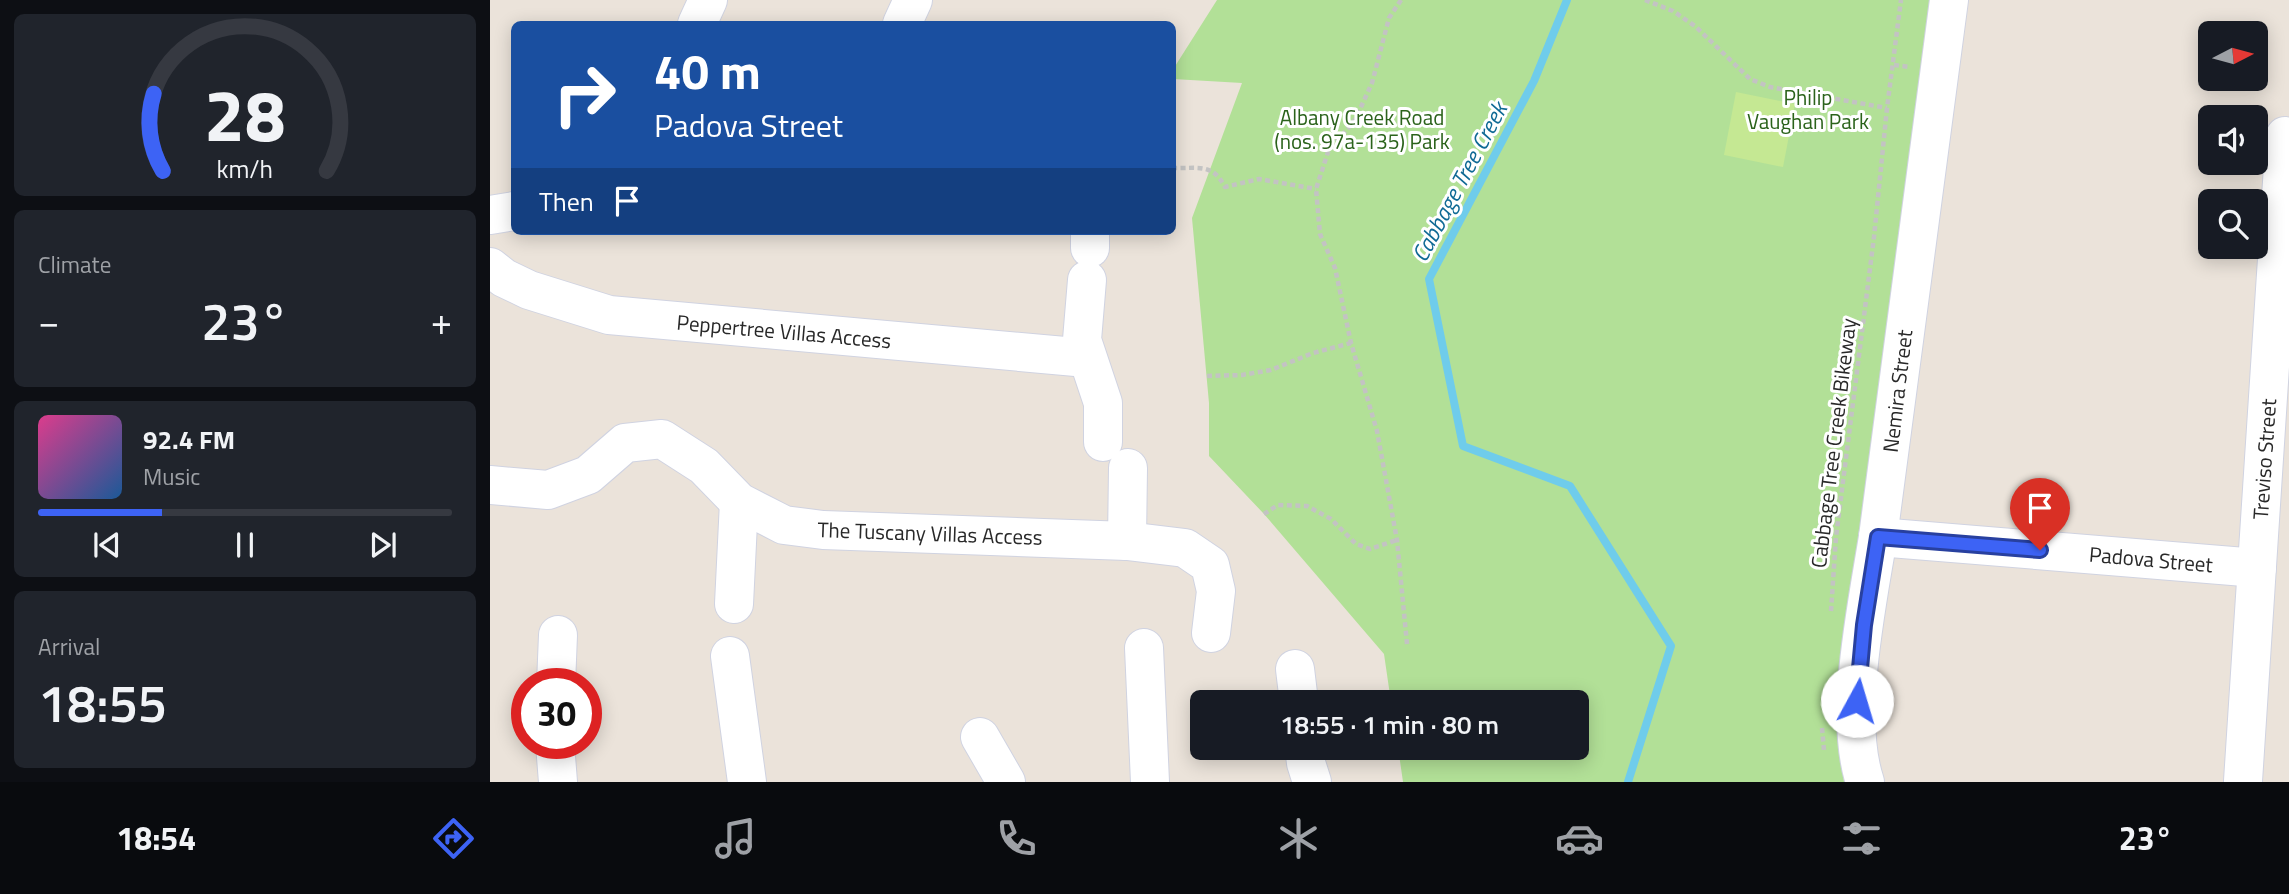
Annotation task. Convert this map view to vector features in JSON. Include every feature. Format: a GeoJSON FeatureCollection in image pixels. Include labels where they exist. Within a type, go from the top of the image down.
{"type":"FeatureCollection","features":[{"type":"Feature","properties":{"kind":"street"},"geometry":{"type":"LineString","coordinates":[[698,21],[708,0]]}},
{"type":"Feature","properties":{"kind":"street"},"geometry":{"type":"LineString","coordinates":[[903,21],[913,0]]}},
{"type":"Feature","properties":{"kind":"street","name":"Nemira Street"},"geometry":{"type":"LineString","coordinates":[[1865,782],[1860,766],[1857,701],[1864,625],[1949,0]]}},
{"type":"Feature","properties":{"kind":"street","name":"Treviso Street"},"geometry":{"type":"LineString","coordinates":[[2243,781],[2285,136]]}},
{"type":"Feature","properties":{"kind":"street"},"geometry":{"type":"LineString","coordinates":[[490,215],[511,211]]}},
{"type":"Feature","properties":{"kind":"street"},"geometry":{"type":"LineString","coordinates":[[1089,253],[1082,340],[1103,403],[1115,455],[1127,541]]}},
{"type":"Feature","properties":{"kind":"street","name":"Peppertree Villas Access"},"geometry":{"type":"LineString","coordinates":[[490,268],[530,290],[609,315],[1087,358]]}},
{"type":"Feature","properties":{"kind":"street","name":"The Tuscany Villas Access"},"geometry":{"type":"LineString","coordinates":[[490,485],[548,490],[588,475],[625,443],[662,439],[704,466],[740,502],[784,525],[823,530],[1127,541],[1185,548],[1210,565],[1216,591],[1210,633]]}},
{"type":"Feature","properties":{"kind":"street"},"geometry":{"type":"LineString","coordinates":[[734,604],[740,502]]}},
{"type":"Feature","properties":{"kind":"street","name":"Padova Street"},"geometry":{"type":"LineString","coordinates":[[1878,537],[2257,568]]}},
{"type":"Feature","properties":{"kind":"street"},"geometry":{"type":"LineString","coordinates":[[557,668],[558,635]]}},
{"type":"Feature","properties":{"kind":"street"},"geometry":{"type":"LineString","coordinates":[[1144,648],[1150,782]]}},
{"type":"Feature","properties":{"kind":"street"},"geometry":{"type":"LineString","coordinates":[[730,656],[747,782]]}},
{"type":"Feature","properties":{"kind":"street"},"geometry":{"type":"LineString","coordinates":[[980,737],[1006,782]]}},
{"type":"Feature","properties":{"kind":"street"},"geometry":{"type":"LineString","coordinates":[[556,759],[558,782]]}},
{"type":"Feature","properties":{"kind":"street"},"geometry":{"type":"LineString","coordinates":[[1306,760],[1312,782]]}},
{"type":"Feature","properties":{"kind":"path"},"geometry":{"type":"LineString","coordinates":[[1401,0],[1389,18],[1372,83],[1354,120],[1328,152],[1316,189],[1320,234],[1335,268],[1351,343],[1377,431],[1397,540],[1408,644]]}},
{"type":"Feature","properties":{"kind":"path"},"geometry":{"type":"LineString","coordinates":[[1645,0],[1673,11],[1695,26],[1749,79],[1770,87],[1887,108]]}},
{"type":"Feature","properties":{"kind":"path","name":"Cabbage Tree Creek Bikeway"},"geometry":{"type":"LineString","coordinates":[[1830,618],[1836,537],[1901,0]]}},
{"type":"Feature","properties":{"kind":"path"},"geometry":{"type":"LineString","coordinates":[[1176,168],[1210,169],[1219,174],[1225,187],[1259,179],[1316,189]]}},
{"type":"Feature","properties":{"kind":"path"},"geometry":{"type":"LineString","coordinates":[[1207,376],[1242,375],[1271,370],[1313,353],[1351,343]]}},
{"type":"Feature","properties":{"kind":"path"},"geometry":{"type":"LineString","coordinates":[[1264,514],[1278,505],[1307,506],[1331,519],[1356,544],[1370,549],[1397,540]]}},
{"type":"Feature","properties":{"kind":"path"},"geometry":{"type":"LineString","coordinates":[[1822,725],[1821,738],[1826,760]]}},
{"type":"Feature","properties":{"kind":"green space"},"geometry":{"type":"Polygon","coordinates":[[[1217,0],[1932,0],[1840,730],[1844,782],[1403,782],[1400,760],[1589,760],[1589,690],[1389,690],[1384,654],[1264,514],[1209,456],[1209,403],[1192,218],[1242,83],[1176,79],[1176,65],[1217,0]]]}},
{"type":"Feature","properties":{"kind":"green space"},"geometry":{"type":"Polygon","coordinates":[[[1736,92],[1795,104],[1783,167],[1724,155],[1736,92]]]}},
{"type":"Feature","properties":{"kind":"waterway","name":"Cabbage Tree Creek"},"geometry":{"type":"LineString","coordinates":[[1567,0],[1534,81],[1429,279],[1463,446],[1570,486],[1671,646],[1628,782]]}},
{"type":"Feature","properties":{"kind":"route"},"geometry":{"type":"LineString","coordinates":[[1857,701],[1864,625],[1878,537],[2040,550]]}},
{"type":"Feature","properties":{"kind":"park label","name":"Philip Vaughan Park"},"geometry":{"type":"Point","coordinates":[1808,109]}},
{"type":"Feature","properties":{"kind":"park label","name":"Albany Creek Road (nos. 97a-135) Park"},"geometry":{"type":"Point","coordinates":[1362,129]}}]}
